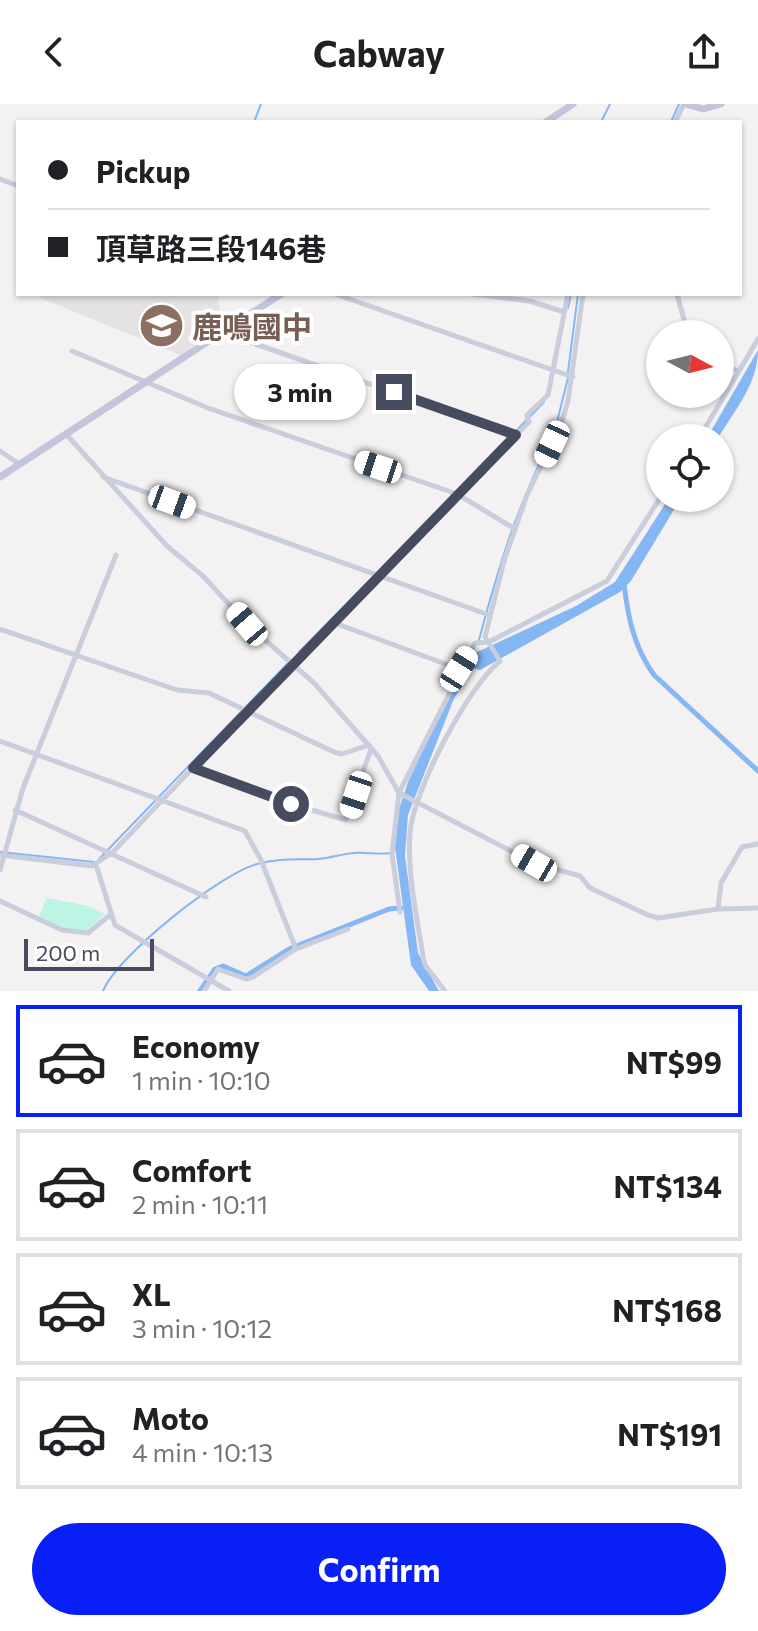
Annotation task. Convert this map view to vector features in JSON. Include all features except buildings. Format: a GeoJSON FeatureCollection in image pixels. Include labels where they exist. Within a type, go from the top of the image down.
{"type":"FeatureCollection","features":[{"type":"Feature","properties":{"kind":"street"},"geometry":{"type":"LineString","coordinates":[[684,104],[703,109],[721,104]]}},
{"type":"Feature","properties":{"kind":"street"},"geometry":{"type":"LineString","coordinates":[[549,120],[572,105]]}},
{"type":"Feature","properties":{"kind":"street"},"geometry":{"type":"LineString","coordinates":[[0,477],[278,296]]}},
{"type":"Feature","properties":{"kind":"street"},"geometry":{"type":"LineString","coordinates":[[489,296],[530,301],[564,312]]}},
{"type":"Feature","properties":{"kind":"street"},"geometry":{"type":"LineString","coordinates":[[96,865],[529,422],[527,415],[548,395],[568,296]]}},
{"type":"Feature","properties":{"kind":"street"},"geometry":{"type":"LineString","coordinates":[[445,991],[425,965],[409,858],[410,832],[416,803],[455,721],[487,672],[500,661],[485,637],[487,614],[513,527],[560,427],[573,377],[583,296]]}},
{"type":"Feature","properties":{"kind":"street"},"geometry":{"type":"LineString","coordinates":[[678,296],[684,320]]}},
{"type":"Feature","properties":{"kind":"street"},"geometry":{"type":"LineString","coordinates":[[352,297],[573,377]]}},
{"type":"Feature","properties":{"kind":"street"},"geometry":{"type":"LineString","coordinates":[[228,329],[244,340],[516,435]]}},
{"type":"Feature","properties":{"kind":"street"},"geometry":{"type":"LineString","coordinates":[[707,424],[758,339]]}},
{"type":"Feature","properties":{"kind":"street"},"geometry":{"type":"LineString","coordinates":[[72,351],[258,426],[457,494],[513,527]]}},
{"type":"Feature","properties":{"kind":"street"},"geometry":{"type":"LineString","coordinates":[[734,369],[738,371]]}},
{"type":"Feature","properties":{"kind":"street"},"geometry":{"type":"LineString","coordinates":[[66,434],[167,546],[216,588],[247,624],[293,662],[370,747],[399,793],[534,863],[580,876],[590,888],[648,915],[658,918],[718,909],[758,908]]}},
{"type":"Feature","properties":{"kind":"street"},"geometry":{"type":"LineString","coordinates":[[0,451],[19,465]]}},
{"type":"Feature","properties":{"kind":"street"},"geometry":{"type":"LineString","coordinates":[[102,477],[487,614]]}},
{"type":"Feature","properties":{"kind":"street"},"geometry":{"type":"LineString","coordinates":[[400,912],[392,854],[399,793],[459,669],[479,641],[489,642],[607,581],[651,512]]}},
{"type":"Feature","properties":{"kind":"street"},"geometry":{"type":"LineString","coordinates":[[0,870],[15,810],[116,555]]}},
{"type":"Feature","properties":{"kind":"street"},"geometry":{"type":"LineString","coordinates":[[332,622],[459,669]]}},
{"type":"Feature","properties":{"kind":"street"},"geometry":{"type":"LineString","coordinates":[[0,629],[177,690],[209,693],[334,752],[342,754],[370,747]]}},
{"type":"Feature","properties":{"kind":"street"},"geometry":{"type":"LineString","coordinates":[[0,741],[245,831],[262,862],[295,947]]}},
{"type":"Feature","properties":{"kind":"street"},"geometry":{"type":"LineString","coordinates":[[193,768],[346,820],[370,747]]}},
{"type":"Feature","properties":{"kind":"street"},"geometry":{"type":"LineString","coordinates":[[15,810],[106,854],[205,895]]}},
{"type":"Feature","properties":{"kind":"street"},"geometry":{"type":"LineString","coordinates":[[718,909],[721,883],[742,847],[758,844]]}},
{"type":"Feature","properties":{"kind":"street"},"geometry":{"type":"LineString","coordinates":[[3,853],[96,865]]}},
{"type":"Feature","properties":{"kind":"street"},"geometry":{"type":"LineString","coordinates":[[96,865],[115,925],[229,991]]}},
{"type":"Feature","properties":{"kind":"street"},"geometry":{"type":"LineString","coordinates":[[0,901],[62,930],[88,933],[110,915]]}},
{"type":"Feature","properties":{"kind":"street"},"geometry":{"type":"LineString","coordinates":[[204,991],[221,969],[246,979],[253,977],[295,947],[348,929]]}},
{"type":"Feature","properties":{"kind":"shaded area","name":"鹿鳴國中"},"geometry":{"type":"Polygon","coordinates":[[[218,296],[220,315],[210,335],[180,355],[41,298],[218,296]]]}},
{"type":"Feature","properties":{"kind":"green space"},"geometry":{"type":"Polygon","coordinates":[[[47,898],[89,906],[105,914],[85,932],[67,930],[38,918],[47,898]]]}},
{"type":"Feature","properties":{"kind":"water"},"geometry":{"type":"Polygon","coordinates":[[[758,350],[754,374],[744,396],[727,424],[715,424],[724,408],[734,408],[734,391],[758,350]]]}},
{"type":"Feature","properties":{"kind":"water"},"geometry":{"type":"Polygon","coordinates":[[[660,512],[673,512],[631,581],[620,592],[480,670],[471,668],[453,701],[408,815],[405,856],[418,953],[439,991],[429,991],[411,965],[395,847],[398,812],[408,782],[445,703],[473,654],[576,606],[615,582],[660,512]]]}},
{"type":"Feature","properties":{"kind":"waterway"},"geometry":{"type":"LineString","coordinates":[[255,120],[261,104]]}},
{"type":"Feature","properties":{"kind":"waterway"},"geometry":{"type":"LineString","coordinates":[[602,120],[610,104]]}},
{"type":"Feature","properties":{"kind":"waterway"},"geometry":{"type":"LineString","coordinates":[[672,120],[679,104]]}},
{"type":"Feature","properties":{"kind":"waterway"},"geometry":{"type":"LineString","coordinates":[[568,308],[571,296]]}},
{"type":"Feature","properties":{"kind":"waterway"},"geometry":{"type":"LineString","coordinates":[[568,372],[578,296]]}},
{"type":"Feature","properties":{"kind":"waterway"},"geometry":{"type":"LineString","coordinates":[[554,434],[568,378]]}},
{"type":"Feature","properties":{"kind":"waterway"},"geometry":{"type":"LineString","coordinates":[[515,432],[544,402]]}},
{"type":"Feature","properties":{"kind":"waterway"},"geometry":{"type":"LineString","coordinates":[[378,572],[510,437]]}},
{"type":"Feature","properties":{"kind":"waterway"},"geometry":{"type":"LineString","coordinates":[[479,640],[509,538],[551,440]]}},
{"type":"Feature","properties":{"kind":"waterway"},"geometry":{"type":"LineString","coordinates":[[299,652],[373,577]]}},
{"type":"Feature","properties":{"kind":"waterway"},"geometry":{"type":"LineString","coordinates":[[624,584],[633,632],[641,654],[654,675],[758,771]]}},
{"type":"Feature","properties":{"kind":"waterway"},"geometry":{"type":"LineString","coordinates":[[99,859],[289,662]]}},
{"type":"Feature","properties":{"kind":"waterway"},"geometry":{"type":"LineString","coordinates":[[0,852],[94,862]]}},
{"type":"Feature","properties":{"kind":"waterway"},"geometry":{"type":"LineString","coordinates":[[103,991],[112,976],[148,938],[196,899],[240,871],[273,861],[318,859],[354,853],[391,853]]}},
{"type":"Feature","properties":{"kind":"waterway"},"geometry":{"type":"LineString","coordinates":[[200,991],[215,969],[223,966],[246,976],[289,949],[389,909],[401,908]]}},
{"type":"Feature","properties":{"kind":"place","name":"鹿鳴國中"},"geometry":{"type":"Point","coordinates":[161,325]}},
{"type":"Feature","properties":{"kind":"route"},"geometry":{"type":"LineString","coordinates":[[291,804],[193,768],[516,435],[394,392]]}}]}
